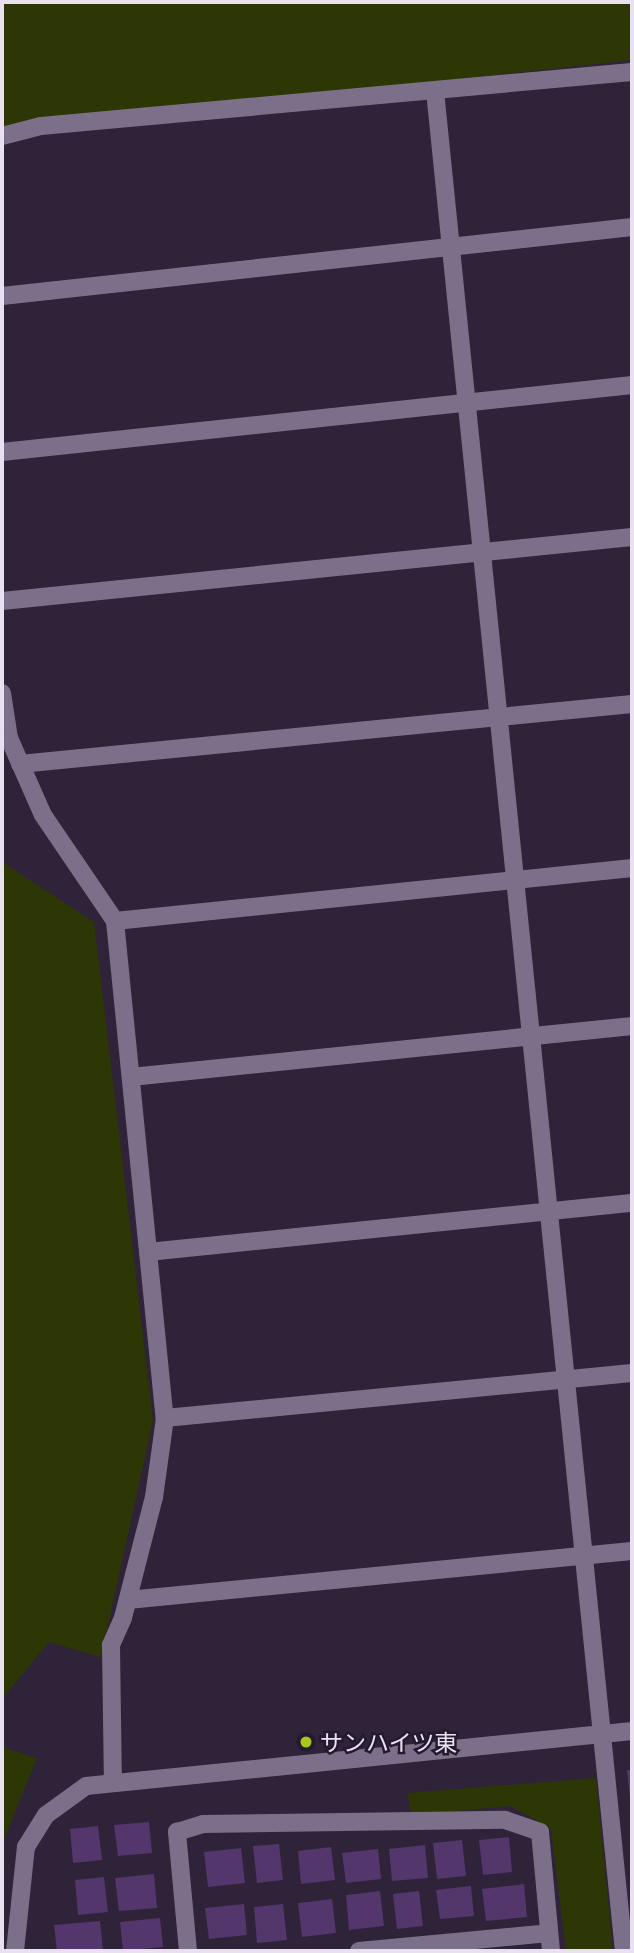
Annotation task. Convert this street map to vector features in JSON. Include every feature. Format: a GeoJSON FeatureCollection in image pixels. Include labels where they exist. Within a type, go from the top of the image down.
{"type":"FeatureCollection","features":[{"type":"Feature","properties":{"kind":"street"},"geometry":{"type":"LineString","coordinates":[[2,136],[41,127],[632,72]]}},
{"type":"Feature","properties":{"kind":"street"},"geometry":{"type":"LineString","coordinates":[[435,91],[448,247],[584,1555],[603,1734],[626,1896],[624,1951]]}},
{"type":"Feature","properties":{"kind":"street"},"geometry":{"type":"LineString","coordinates":[[2,296],[632,227]]}},
{"type":"Feature","properties":{"kind":"street"},"geometry":{"type":"LineString","coordinates":[[2,452],[632,385]]}},
{"type":"Feature","properties":{"kind":"street"},"geometry":{"type":"LineString","coordinates":[[2,601],[632,537]]}},
{"type":"Feature","properties":{"kind":"street"},"geometry":{"type":"LineString","coordinates":[[2,693],[9,738],[43,816],[115,921],[131,1077],[165,1418],[154,1497],[128,1600],[111,1645],[113,1781]]}},
{"type":"Feature","properties":{"kind":"street"},"geometry":{"type":"LineString","coordinates":[[20,764],[632,704]]}},
{"type":"Feature","properties":{"kind":"street"},"geometry":{"type":"LineString","coordinates":[[115,921],[632,868]]}},
{"type":"Feature","properties":{"kind":"street"},"geometry":{"type":"LineString","coordinates":[[131,1077],[632,1026]]}},
{"type":"Feature","properties":{"kind":"street"},"geometry":{"type":"LineString","coordinates":[[148,1252],[632,1203]]}},
{"type":"Feature","properties":{"kind":"street"},"geometry":{"type":"LineString","coordinates":[[165,1418],[632,1373]]}},
{"type":"Feature","properties":{"kind":"street"},"geometry":{"type":"LineString","coordinates":[[128,1600],[632,1551]]}},
{"type":"Feature","properties":{"kind":"street"},"geometry":{"type":"LineString","coordinates":[[15,1951],[26,1846],[46,1815],[86,1786],[113,1781],[632,1731]]}},
{"type":"Feature","properties":{"kind":"street"},"geometry":{"type":"LineString","coordinates":[[188,1951],[177,1832],[203,1824],[505,1820],[540,1832],[551,1951]]}},
{"type":"Feature","properties":{"kind":"street"},"geometry":{"type":"LineString","coordinates":[[359,1951],[548,1933]]}},
{"type":"Feature","properties":{"kind":"green space"},"geometry":{"type":"Polygon","coordinates":[[[2,2],[632,2],[632,60],[2,129],[2,2]]]}},
{"type":"Feature","properties":{"kind":"green space"},"geometry":{"type":"Polygon","coordinates":[[[2,862],[94,922],[153,1420],[101,1657],[49,1642],[2,1699],[2,862]]]}},
{"type":"Feature","properties":{"kind":"green space"},"geometry":{"type":"Polygon","coordinates":[[[2,1747],[37,1758],[2,1844],[2,1747]]]}},
{"type":"Feature","properties":{"kind":"green space"},"geometry":{"type":"Polygon","coordinates":[[[596,1778],[613,1951],[566,1951],[551,1829],[511,1806],[412,1815],[407,1793],[596,1778]]]}},
{"type":"Feature","properties":{"kind":"building"},"geometry":{"type":"Polygon","coordinates":[[[627,1770],[632,1770],[632,1799],[630,1799],[627,1770]]]}},
{"type":"Feature","properties":{"kind":"building"},"geometry":{"type":"Polygon","coordinates":[[[149,1822],[152,1853],[118,1856],[114,1825],[149,1822]]]}},
{"type":"Feature","properties":{"kind":"building"},"geometry":{"type":"Polygon","coordinates":[[[98,1826],[102,1860],[73,1863],[70,1829],[98,1826]]]}},
{"type":"Feature","properties":{"kind":"building"},"geometry":{"type":"Polygon","coordinates":[[[509,1837],[512,1872],[483,1875],[479,1840],[509,1837]]]}},
{"type":"Feature","properties":{"kind":"building"},"geometry":{"type":"Polygon","coordinates":[[[462,1840],[466,1876],[437,1879],[433,1843],[462,1840]]]}},
{"type":"Feature","properties":{"kind":"building"},"geometry":{"type":"Polygon","coordinates":[[[279,1844],[283,1880],[257,1883],[253,1846],[279,1844]]]}},
{"type":"Feature","properties":{"kind":"building"},"geometry":{"type":"Polygon","coordinates":[[[425,1845],[428,1878],[392,1881],[389,1849],[425,1845]]]}},
{"type":"Feature","properties":{"kind":"building"},"geometry":{"type":"Polygon","coordinates":[[[331,1847],[335,1880],[301,1884],[298,1851],[331,1847]]]}},
{"type":"Feature","properties":{"kind":"building"},"geometry":{"type":"Polygon","coordinates":[[[241,1848],[245,1883],[208,1887],[204,1852],[241,1848]]]}},
{"type":"Feature","properties":{"kind":"building"},"geometry":{"type":"Polygon","coordinates":[[[378,1849],[381,1879],[346,1883],[342,1853],[378,1849]]]}},
{"type":"Feature","properties":{"kind":"building"},"geometry":{"type":"Polygon","coordinates":[[[154,1874],[157,1908],[119,1911],[115,1878],[154,1874]]]}},
{"type":"Feature","properties":{"kind":"building"},"geometry":{"type":"Polygon","coordinates":[[[104,1877],[108,1912],[78,1915],[75,1880],[104,1877]]]}},
{"type":"Feature","properties":{"kind":"building"},"geometry":{"type":"Polygon","coordinates":[[[524,1884],[527,1917],[486,1921],[482,1889],[524,1884]]]}},
{"type":"Feature","properties":{"kind":"building"},"geometry":{"type":"Polygon","coordinates":[[[471,1886],[474,1916],[440,1919],[436,1890],[471,1886]]]}},
{"type":"Feature","properties":{"kind":"building"},"geometry":{"type":"Polygon","coordinates":[[[380,1891],[384,1926],[349,1930],[346,1895],[380,1891]]]}},
{"type":"Feature","properties":{"kind":"building"},"geometry":{"type":"Polygon","coordinates":[[[419,1891],[423,1926],[397,1929],[393,1894],[419,1891]]]}},
{"type":"Feature","properties":{"kind":"building"},"geometry":{"type":"Polygon","coordinates":[[[332,1899],[336,1933],[302,1937],[298,1903],[332,1899]]]}},
{"type":"Feature","properties":{"kind":"building"},"geometry":{"type":"Polygon","coordinates":[[[244,1904],[247,1935],[209,1939],[205,1908],[244,1904]]]}},
{"type":"Feature","properties":{"kind":"building"},"geometry":{"type":"Polygon","coordinates":[[[283,1904],[287,1940],[257,1943],[254,1907],[283,1904]]]}},
{"type":"Feature","properties":{"kind":"building"},"geometry":{"type":"Polygon","coordinates":[[[160,1918],[163,1947],[123,1951],[120,1922],[160,1918]]]}},
{"type":"Feature","properties":{"kind":"building"},"geometry":{"type":"Polygon","coordinates":[[[100,1921],[103,1951],[57,1951],[54,1925],[100,1921]]]}},
{"type":"Feature","properties":{"kind":"place","name":"サンハイツ東"},"geometry":{"type":"Point","coordinates":[306,1742]}}]}
